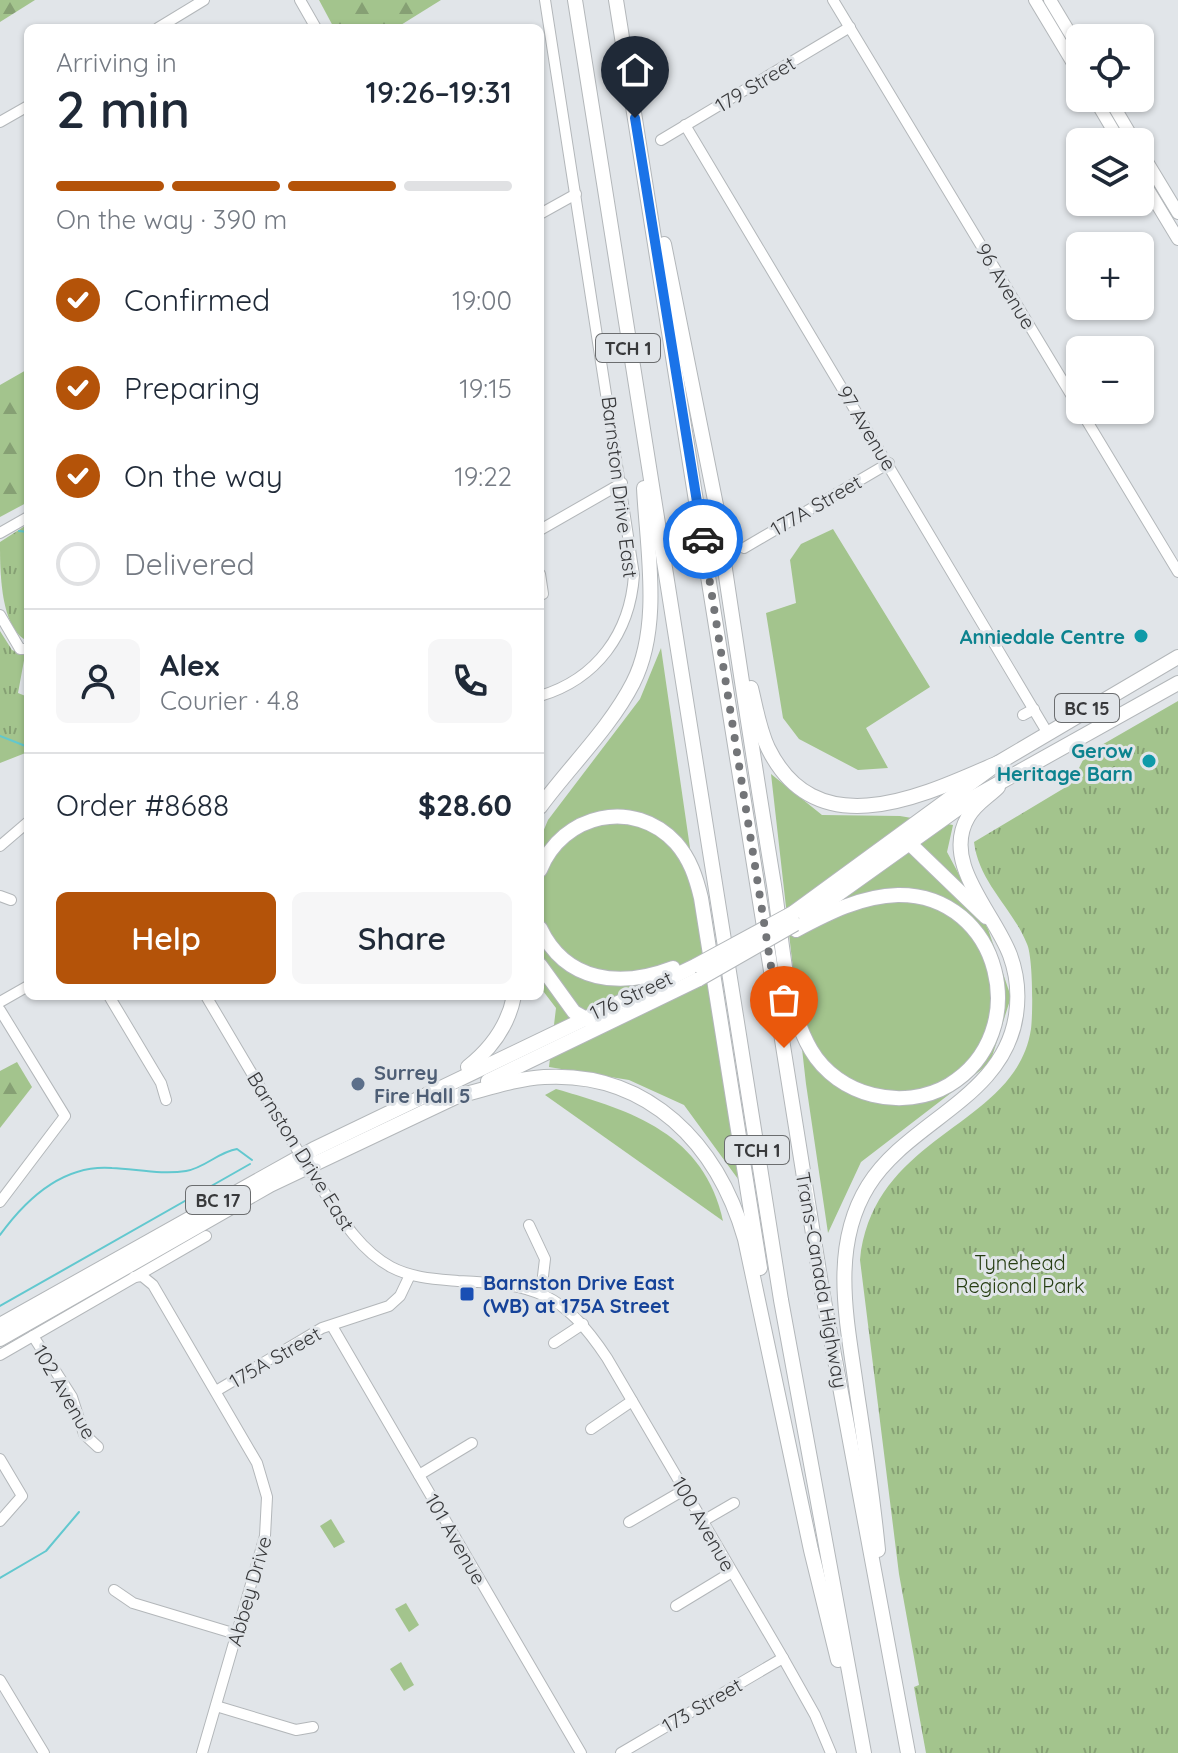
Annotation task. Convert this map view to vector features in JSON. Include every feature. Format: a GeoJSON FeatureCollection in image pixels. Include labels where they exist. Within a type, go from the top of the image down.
{"type":"FeatureCollection","features":[{"type":"Feature","properties":{"kind":"highway","name":"Trans-Canada Highway"},"geometry":{"type":"LineString","coordinates":[[575,0],[781,1300],[863,1753]]}},
{"type":"Feature","properties":{"kind":"highway","name":"Trans-Canada Highway"},"geometry":{"type":"LineString","coordinates":[[616,0],[822,1290],[908,1753]]}},
{"type":"Feature","properties":{"kind":"highway"},"geometry":{"type":"LineString","coordinates":[[631,90],[680,317],[762,731],[777,763],[790,778],[838,805],[869,807],[916,797],[998,763]]}},
{"type":"Feature","properties":{"kind":"highway"},"geometry":{"type":"LineString","coordinates":[[544,802],[612,716],[634,682],[641,659],[649,610],[641,431]]}},
{"type":"Feature","properties":{"kind":"highway"},"geometry":{"type":"LineString","coordinates":[[715,502],[786,961],[805,1039],[822,1064],[840,1080],[885,1098],[929,1094],[954,1082],[976,1063],[995,1028],[1000,986],[987,945],[958,913],[927,899],[883,897],[795,922]]}},
{"type":"Feature","properties":{"kind":"highway","name":"BC 15"},"geometry":{"type":"LineString","coordinates":[[694,972],[729,946],[795,922],[998,763],[1178,657]]}},
{"type":"Feature","properties":{"kind":"highway","name":"BC 15"},"geometry":{"type":"LineString","coordinates":[[905,838],[1178,683]]}},
{"type":"Feature","properties":{"kind":"highway"},"geometry":{"type":"LineString","coordinates":[[888,1650],[876,1531],[844,1298],[849,1230],[869,1184],[883,1167],[975,1089],[1002,1056],[1013,1030],[1017,995],[1011,957],[965,871],[959,853],[961,833],[969,816],[998,787]]}},
{"type":"Feature","properties":{"kind":"highway"},"geometry":{"type":"LineString","coordinates":[[544,863],[553,847],[569,831],[588,821],[611,816],[642,820],[659,828],[689,861],[701,898],[784,1415]]}},
{"type":"Feature","properties":{"kind":"highway"},"geometry":{"type":"LineString","coordinates":[[905,838],[974,904],[1001,936]]}},
{"type":"Feature","properties":{"kind":"highway","name":"176 Street"},"geometry":{"type":"LineString","coordinates":[[62,1296],[584,1018],[757,948],[795,922]]}},
{"type":"Feature","properties":{"kind":"highway"},"geometry":{"type":"LineString","coordinates":[[544,934],[563,960],[582,973],[605,980],[694,972]]}},
{"type":"Feature","properties":{"kind":"highway"},"geometry":{"type":"LineString","coordinates":[[544,971],[574,1012],[596,1020],[694,972]]}},
{"type":"Feature","properties":{"kind":"highway","name":"176 Street"},"geometry":{"type":"LineString","coordinates":[[451,1090],[694,972]]}},
{"type":"Feature","properties":{"kind":"highway"},"geometry":{"type":"LineString","coordinates":[[451,1090],[491,1046],[504,1027],[513,1000]]}},
{"type":"Feature","properties":{"kind":"highway"},"geometry":{"type":"LineString","coordinates":[[451,1090],[529,1079],[581,1079],[626,1091],[647,1102],[693,1138],[724,1181],[738,1216],[784,1415],[811,1550],[863,1753]]}},
{"type":"Feature","properties":{"kind":"highway"},"geometry":{"type":"LineString","coordinates":[[0,1319],[62,1296]]}},
{"type":"Feature","properties":{"kind":"highway","name":"BC 17"},"geometry":{"type":"LineString","coordinates":[[0,1325],[62,1296]]}},
{"type":"Feature","properties":{"kind":"highway","name":"BC 17"},"geometry":{"type":"LineString","coordinates":[[0,1339],[62,1296]]}},
{"type":"Feature","properties":{"kind":"main road"},"geometry":{"type":"LineString","coordinates":[[1035,0],[1066,52]]}},
{"type":"Feature","properties":{"kind":"main road"},"geometry":{"type":"LineString","coordinates":[[1050,0],[1066,27]]}},
{"type":"Feature","properties":{"kind":"main road"},"geometry":{"type":"LineString","coordinates":[[1154,173],[1178,213]]}},
{"type":"Feature","properties":{"kind":"main road"},"geometry":{"type":"LineString","coordinates":[[1154,199],[1178,239]]}},
{"type":"Feature","properties":{"kind":"street"},"geometry":{"type":"LineString","coordinates":[[165,24],[204,0]]}},
{"type":"Feature","properties":{"kind":"street"},"geometry":{"type":"LineString","coordinates":[[300,0],[314,24]]}},
{"type":"Feature","properties":{"kind":"street","name":"Barnston Drive East"},"geometry":{"type":"LineString","coordinates":[[544,695],[567,687],[592,669],[615,641],[626,619],[634,575],[545,0]]}},
{"type":"Feature","properties":{"kind":"street","name":"96 Avenue"},"geometry":{"type":"LineString","coordinates":[[833,0],[1178,572]]}},
{"type":"Feature","properties":{"kind":"street","name":"179 Street"},"geometry":{"type":"LineString","coordinates":[[661,140],[850,27]]}},
{"type":"Feature","properties":{"kind":"street"},"geometry":{"type":"LineString","coordinates":[[0,122],[24,108]]}},
{"type":"Feature","properties":{"kind":"street","name":"97 Avenue"},"geometry":{"type":"LineString","coordinates":[[685,125],[1047,732]]}},
{"type":"Feature","properties":{"kind":"street"},"geometry":{"type":"LineString","coordinates":[[544,212],[576,194]]}},
{"type":"Feature","properties":{"kind":"street","name":"177A Street"},"geometry":{"type":"LineString","coordinates":[[744,548],[889,463]]}},
{"type":"Feature","properties":{"kind":"street"},"geometry":{"type":"LineString","coordinates":[[544,528],[622,483]]}},
{"type":"Feature","properties":{"kind":"street"},"geometry":{"type":"LineString","coordinates":[[0,533],[24,519]]}},
{"type":"Feature","properties":{"kind":"street"},"geometry":{"type":"LineString","coordinates":[[0,615],[20,649],[24,649]]}},
{"type":"Feature","properties":{"kind":"street"},"geometry":{"type":"LineString","coordinates":[[1023,715],[1034,709]]}},
{"type":"Feature","properties":{"kind":"street"},"geometry":{"type":"LineString","coordinates":[[0,846],[24,825]]}},
{"type":"Feature","properties":{"kind":"street"},"geometry":{"type":"LineString","coordinates":[[0,1002],[24,988]]}},
{"type":"Feature","properties":{"kind":"street"},"geometry":{"type":"LineString","coordinates":[[111,1000],[161,1083],[166,1100]]}},
{"type":"Feature","properties":{"kind":"street","name":"Barnston Drive East"},"geometry":{"type":"LineString","coordinates":[[208,1000],[319,1184],[360,1243],[377,1258],[410,1275],[492,1282],[541,1293],[561,1305]]}},
{"type":"Feature","properties":{"kind":"street"},"geometry":{"type":"LineString","coordinates":[[0,1010],[65,1116],[0,1202]]}},
{"type":"Feature","properties":{"kind":"street"},"geometry":{"type":"LineString","coordinates":[[529,1225],[545,1259],[541,1293]]}},
{"type":"Feature","properties":{"kind":"street"},"geometry":{"type":"LineString","coordinates":[[0,1355],[206,1236]]}},
{"type":"Feature","properties":{"kind":"street","name":"175A Street"},"geometry":{"type":"LineString","coordinates":[[216,1391],[332,1326],[389,1306],[400,1296],[410,1275]]}},
{"type":"Feature","properties":{"kind":"street","name":"Abbey Drive"},"geometry":{"type":"LineString","coordinates":[[134,1277],[142,1276],[150,1281],[216,1391],[257,1463],[269,1511],[202,1753]]}},
{"type":"Feature","properties":{"kind":"street","name":"100 Avenue"},"geometry":{"type":"LineString","coordinates":[[561,1305],[583,1324],[632,1401],[783,1658],[815,1715],[831,1753]]}},
{"type":"Feature","properties":{"kind":"street"},"geometry":{"type":"LineString","coordinates":[[554,1343],[583,1324]]}},
{"type":"Feature","properties":{"kind":"street","name":"101 Avenue"},"geometry":{"type":"LineString","coordinates":[[332,1326],[581,1753]]}},
{"type":"Feature","properties":{"kind":"street","name":"102 Avenue"},"geometry":{"type":"LineString","coordinates":[[33,1336],[72,1397],[84,1434],[98,1447]]}},
{"type":"Feature","properties":{"kind":"street"},"geometry":{"type":"LineString","coordinates":[[591,1429],[632,1401]]}},
{"type":"Feature","properties":{"kind":"street"},"geometry":{"type":"LineString","coordinates":[[419,1475],[472,1443]]}},
{"type":"Feature","properties":{"kind":"street"},"geometry":{"type":"LineString","coordinates":[[0,1459],[22,1496],[0,1521]]}},
{"type":"Feature","properties":{"kind":"street"},"geometry":{"type":"LineString","coordinates":[[629,1522],[684,1490]]}},
{"type":"Feature","properties":{"kind":"street"},"geometry":{"type":"LineString","coordinates":[[703,1521],[734,1503]]}},
{"type":"Feature","properties":{"kind":"street"},"geometry":{"type":"LineString","coordinates":[[676,1606],[732,1572]]}},
{"type":"Feature","properties":{"kind":"street"},"geometry":{"type":"LineString","coordinates":[[114,1590],[133,1603],[236,1634]]}},
{"type":"Feature","properties":{"kind":"street","name":"173 Street"},"geometry":{"type":"LineString","coordinates":[[621,1753],[783,1658]]}},
{"type":"Feature","properties":{"kind":"street"},"geometry":{"type":"LineString","coordinates":[[0,1680],[44,1753]]}},
{"type":"Feature","properties":{"kind":"street"},"geometry":{"type":"LineString","coordinates":[[216,1706],[296,1730],[313,1727]]}},
{"type":"Feature","properties":{"kind":"green space"},"geometry":{"type":"Polygon","coordinates":[[[0,0],[35,0],[0,22],[0,0]]]}},
{"type":"Feature","properties":{"kind":"green space"},"geometry":{"type":"Polygon","coordinates":[[[319,0],[441,0],[402,24],[332,24],[319,0]]]}},
{"type":"Feature","properties":{"kind":"green space"},"geometry":{"type":"Polygon","coordinates":[[[24,371],[24,504],[0,517],[0,385],[24,371]]]}},
{"type":"Feature","properties":{"kind":"green space"},"geometry":{"type":"Polygon","coordinates":[[[24,527],[24,638],[12,625],[7,612],[1,583],[0,542],[24,527]]]}},
{"type":"Feature","properties":{"kind":"green space"},"geometry":{"type":"Polygon","coordinates":[[[833,529],[930,687],[866,728],[888,768],[858,770],[799,739],[783,718],[766,613],[796,603],[790,560],[801,544],[833,529]]]}},
{"type":"Feature","properties":{"kind":"green space"},"geometry":{"type":"Polygon","coordinates":[[[0,631],[12,650],[24,655],[18,693],[24,695],[24,754],[0,763],[0,631]]]}},
{"type":"Feature","properties":{"kind":"green space"},"geometry":{"type":"Polygon","coordinates":[[[661,648],[738,1179],[684,1105],[629,1080],[549,1067],[556,1008],[544,992],[544,830],[548,820],[640,699],[661,648]]]}},
{"type":"Feature","properties":{"kind":"green space","name":"Tynehead Regional Park"},"geometry":{"type":"Polygon","coordinates":[[[1178,701],[1178,1753],[926,1753],[914,1687],[919,1685],[899,1574],[860,1260],[870,1217],[890,1184],[916,1157],[1000,1089],[1020,1062],[1031,1029],[1031,972],[1027,944],[982,870],[974,842],[1071,784],[1086,754],[1178,701]]]}},
{"type":"Feature","properties":{"kind":"green space"},"geometry":{"type":"Polygon","coordinates":[[[771,774],[822,815],[900,816],[953,825],[947,852],[988,929],[1011,997],[990,1063],[861,1162],[828,1233],[806,1084],[771,774]]]}},
{"type":"Feature","properties":{"kind":"green space"},"geometry":{"type":"Polygon","coordinates":[[[17,1062],[32,1087],[0,1128],[0,1071],[17,1062]]]}},
{"type":"Feature","properties":{"kind":"green space"},"geometry":{"type":"Polygon","coordinates":[[[556,1089],[638,1117],[682,1147],[700,1167],[714,1191],[723,1221],[545,1095],[556,1089]]]}},
{"type":"Feature","properties":{"kind":"green space"},"geometry":{"type":"Polygon","coordinates":[[[331,1519],[345,1542],[334,1548],[320,1526],[331,1519]]]}},
{"type":"Feature","properties":{"kind":"green space"},"geometry":{"type":"Polygon","coordinates":[[[406,1603],[419,1625],[409,1632],[395,1609],[406,1603]]]}},
{"type":"Feature","properties":{"kind":"green space"},"geometry":{"type":"Polygon","coordinates":[[[401,1662],[414,1685],[404,1691],[390,1669],[401,1662]]]}},
{"type":"Feature","properties":{"kind":"waterway"},"geometry":{"type":"LineString","coordinates":[[19,531],[24,532]]}},
{"type":"Feature","properties":{"kind":"waterway"},"geometry":{"type":"LineString","coordinates":[[0,736],[24,745]]}},
{"type":"Feature","properties":{"kind":"waterway"},"geometry":{"type":"LineString","coordinates":[[0,1235],[47,1186],[77,1172],[94,1168],[186,1171],[237,1149],[252,1160]]}},
{"type":"Feature","properties":{"kind":"waterway"},"geometry":{"type":"LineString","coordinates":[[0,1306],[250,1164]]}},
{"type":"Feature","properties":{"kind":"waterway"},"geometry":{"type":"LineString","coordinates":[[0,1578],[46,1551],[79,1512]]}},
{"type":"Feature","properties":{"kind":"way so far"},"geometry":{"type":"LineString","coordinates":[[703,539],[784,1048]]}},
{"type":"Feature","properties":{"kind":"place","name":"Anniedale Centre"},"geometry":{"type":"Point","coordinates":[1141,636]}},
{"type":"Feature","properties":{"kind":"place","name":"Gerow Heritage Barn"},"geometry":{"type":"Point","coordinates":[1149,761]}},
{"type":"Feature","properties":{"kind":"place","name":"Surrey Fire Hall 5"},"geometry":{"type":"Point","coordinates":[358,1084]}},
{"type":"Feature","properties":{"kind":"place","name":"Barnston Drive East (WB) at 175A Street"},"geometry":{"type":"Point","coordinates":[467,1294]}},
{"type":"Feature","properties":{"kind":"route"},"geometry":{"type":"LineString","coordinates":[[635,118],[703,539]]}}]}
